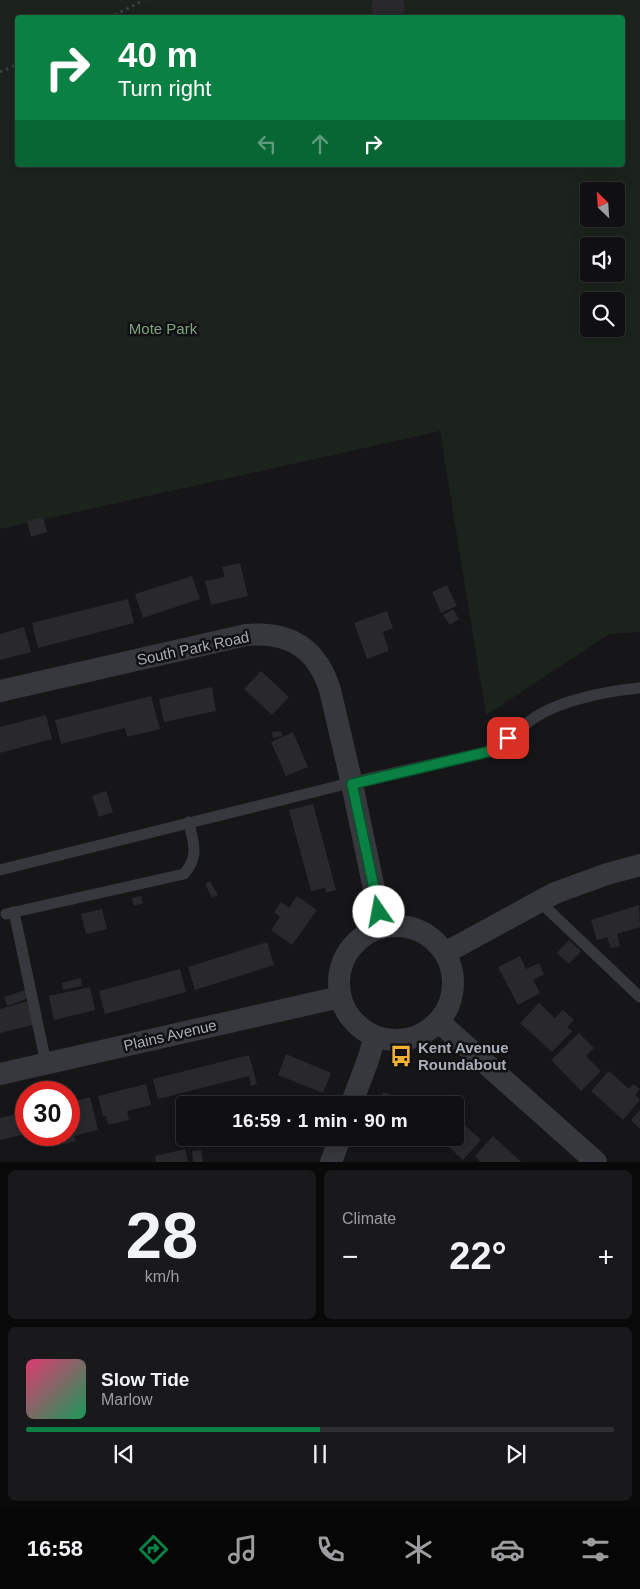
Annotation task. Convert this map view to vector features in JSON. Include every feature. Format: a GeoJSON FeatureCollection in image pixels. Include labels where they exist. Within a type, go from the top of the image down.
{"type":"FeatureCollection","features":[{"type":"Feature","properties":{"kind":"street","name":"South Park Road"},"geometry":{"type":"LineString","coordinates":[[0,691],[229,638],[263,634],[275,635],[298,644],[314,658],[325,675],[352,784],[382,927]]}},
{"type":"Feature","properties":{"kind":"street"},"geometry":{"type":"LineString","coordinates":[[445,953],[540,901],[583,882],[640,865]]}},
{"type":"Feature","properties":{"kind":"street"},"geometry":{"type":"LineString","coordinates":[[403,926],[418,930],[435,941],[445,953],[452,970],[453,988],[450,1003],[438,1021],[425,1032],[409,1038],[391,1040],[374,1036],[362,1030],[352,1021],[340,997],[338,978],[341,963],[346,953],[362,936],[382,927],[403,926]]}},
{"type":"Feature","properties":{"kind":"street","name":"Plains Avenue"},"geometry":{"type":"LineString","coordinates":[[0,1074],[340,997]]}},
{"type":"Feature","properties":{"kind":"street"},"geometry":{"type":"LineString","coordinates":[[438,1021],[596,1162]]}},
{"type":"Feature","properties":{"kind":"street"},"geometry":{"type":"LineString","coordinates":[[354,1096],[368,1060],[374,1036]]}},
{"type":"Feature","properties":{"kind":"street"},"geometry":{"type":"LineString","coordinates":[[331,1162],[337,1146]]}},
{"type":"Feature","properties":{"kind":"lane"},"geometry":{"type":"LineString","coordinates":[[0,870],[189,822],[487,752],[500,746],[535,718],[549,710],[592,697],[640,688]]}},
{"type":"Feature","properties":{"kind":"lane"},"geometry":{"type":"LineString","coordinates":[[46,1063],[10,913],[184,874],[192,864],[195,850],[189,822]]}},
{"type":"Feature","properties":{"kind":"lane"},"geometry":{"type":"LineString","coordinates":[[540,901],[640,997]]}},
{"type":"Feature","properties":{"kind":"path"},"geometry":{"type":"LineString","coordinates":[[115,15],[144,0]]}},
{"type":"Feature","properties":{"kind":"path"},"geometry":{"type":"LineString","coordinates":[[0,72],[15,65]]}},
{"type":"Feature","properties":{"kind":"green space","name":"Mote Park"},"geometry":{"type":"Polygon","coordinates":[[[0,0],[640,0],[640,632],[609,634],[486,715],[440,431],[0,529],[0,0]]]}},
{"type":"Feature","properties":{"kind":"building"},"geometry":{"type":"Polygon","coordinates":[[[373,0],[403,0],[405,9],[402,15],[374,15],[371,7],[373,0]]]}},
{"type":"Feature","properties":{"kind":"building"},"geometry":{"type":"Polygon","coordinates":[[[43,517],[47,532],[31,537],[27,521],[43,517]]]}},
{"type":"Feature","properties":{"kind":"building"},"geometry":{"type":"Polygon","coordinates":[[[240,563],[248,596],[211,605],[205,581],[225,577],[222,567],[240,563]]]}},
{"type":"Feature","properties":{"kind":"building"},"geometry":{"type":"Polygon","coordinates":[[[192,576],[200,599],[143,618],[135,594],[192,576]]]}},
{"type":"Feature","properties":{"kind":"building"},"geometry":{"type":"Polygon","coordinates":[[[447,585],[457,606],[441,613],[432,592],[447,585]]]}},
{"type":"Feature","properties":{"kind":"building"},"geometry":{"type":"Polygon","coordinates":[[[128,599],[134,623],[38,648],[32,623],[128,599]]]}},
{"type":"Feature","properties":{"kind":"building"},"geometry":{"type":"Polygon","coordinates":[[[453,609],[459,619],[450,625],[443,615],[453,609]]]}},
{"type":"Feature","properties":{"kind":"building"},"geometry":{"type":"Polygon","coordinates":[[[387,611],[393,628],[383,632],[389,651],[367,659],[354,623],[387,611]]]}},
{"type":"Feature","properties":{"kind":"building"},"geometry":{"type":"Polygon","coordinates":[[[24,627],[31,652],[0,660],[0,634],[24,627]]]}},
{"type":"Feature","properties":{"kind":"building"},"geometry":{"type":"Polygon","coordinates":[[[261,671],[289,697],[272,715],[244,689],[261,671]]]}},
{"type":"Feature","properties":{"kind":"building"},"geometry":{"type":"Polygon","coordinates":[[[212,687],[216,711],[164,722],[159,699],[212,687]]]}},
{"type":"Feature","properties":{"kind":"building"},"geometry":{"type":"Polygon","coordinates":[[[151,696],[160,729],[127,737],[125,728],[61,744],[55,720],[151,696]]]}},
{"type":"Feature","properties":{"kind":"building"},"geometry":{"type":"Polygon","coordinates":[[[46,715],[52,739],[0,753],[0,727],[46,715]]]}},
{"type":"Feature","properties":{"kind":"building"},"geometry":{"type":"Polygon","coordinates":[[[281,731],[282,736],[273,738],[272,732],[281,731]]]}},
{"type":"Feature","properties":{"kind":"building"},"geometry":{"type":"Polygon","coordinates":[[[293,732],[308,767],[286,776],[271,742],[293,732]]]}},
{"type":"Feature","properties":{"kind":"building"},"geometry":{"type":"Polygon","coordinates":[[[106,791],[113,812],[99,817],[92,796],[106,791]]]}},
{"type":"Feature","properties":{"kind":"building"},"geometry":{"type":"Polygon","coordinates":[[[313,804],[336,890],[326,893],[325,888],[311,891],[289,810],[313,804]]]}},
{"type":"Feature","properties":{"kind":"building"},"geometry":{"type":"Polygon","coordinates":[[[210,881],[218,895],[212,898],[205,884],[210,881]]]}},
{"type":"Feature","properties":{"kind":"building"},"geometry":{"type":"Polygon","coordinates":[[[141,896],[143,903],[134,906],[132,898],[141,896]]]}},
{"type":"Feature","properties":{"kind":"building"},"geometry":{"type":"Polygon","coordinates":[[[297,896],[317,910],[292,945],[271,930],[280,917],[274,912],[281,902],[289,908],[297,896]]]}},
{"type":"Feature","properties":{"kind":"building"},"geometry":{"type":"Polygon","coordinates":[[[639,905],[640,927],[617,934],[620,946],[611,948],[607,937],[597,940],[591,920],[639,905]]]}},
{"type":"Feature","properties":{"kind":"building"},"geometry":{"type":"Polygon","coordinates":[[[102,909],[107,929],[86,934],[81,914],[102,909]]]}},
{"type":"Feature","properties":{"kind":"building"},"geometry":{"type":"Polygon","coordinates":[[[569,940],[581,951],[569,964],[557,953],[569,940]]]}},
{"type":"Feature","properties":{"kind":"building"},"geometry":{"type":"Polygon","coordinates":[[[267,942],[274,965],[195,990],[188,967],[267,942]]]}},
{"type":"Feature","properties":{"kind":"building"},"geometry":{"type":"Polygon","coordinates":[[[520,956],[526,969],[539,963],[544,974],[533,980],[540,993],[518,1005],[498,967],[520,956]]]}},
{"type":"Feature","properties":{"kind":"building"},"geometry":{"type":"Polygon","coordinates":[[[180,969],[186,992],[105,1014],[99,991],[180,969]]]}},
{"type":"Feature","properties":{"kind":"building"},"geometry":{"type":"Polygon","coordinates":[[[81,978],[82,986],[63,990],[62,983],[81,978]]]}},
{"type":"Feature","properties":{"kind":"building"},"geometry":{"type":"Polygon","coordinates":[[[90,987],[95,1010],[54,1020],[49,996],[90,987]]]}},
{"type":"Feature","properties":{"kind":"building"},"geometry":{"type":"Polygon","coordinates":[[[28,989],[32,997],[7,1006],[4,997],[28,989]]]}},
{"type":"Feature","properties":{"kind":"building"},"geometry":{"type":"Polygon","coordinates":[[[31,1000],[37,1024],[0,1033],[0,1009],[31,1000]]]}},
{"type":"Feature","properties":{"kind":"building"},"geometry":{"type":"Polygon","coordinates":[[[539,1003],[555,1018],[563,1010],[574,1020],[567,1027],[572,1031],[552,1052],[520,1023],[539,1003]]]}},
{"type":"Feature","properties":{"kind":"building"},"geometry":{"type":"Polygon","coordinates":[[[579,1033],[594,1048],[586,1056],[601,1071],[581,1091],[551,1060],[579,1033]]]}},
{"type":"Feature","properties":{"kind":"building"},"geometry":{"type":"Polygon","coordinates":[[[286,1054],[331,1073],[323,1093],[278,1075],[286,1054]]]}},
{"type":"Feature","properties":{"kind":"building"},"geometry":{"type":"Polygon","coordinates":[[[249,1055],[257,1084],[251,1086],[249,1076],[158,1099],[153,1079],[249,1055]]]}},
{"type":"Feature","properties":{"kind":"building"},"geometry":{"type":"Polygon","coordinates":[[[609,1071],[629,1089],[634,1084],[640,1089],[635,1095],[640,1100],[623,1120],[591,1091],[609,1071]]]}},
{"type":"Feature","properties":{"kind":"building"},"geometry":{"type":"Polygon","coordinates":[[[146,1084],[151,1105],[127,1111],[129,1120],[108,1125],[106,1116],[103,1116],[98,1096],[146,1084]]]}},
{"type":"Feature","properties":{"kind":"building"},"geometry":{"type":"Polygon","coordinates":[[[383,1092],[394,1096],[381,1096],[383,1092]]]}},
{"type":"Feature","properties":{"kind":"building"},"geometry":{"type":"Polygon","coordinates":[[[90,1097],[98,1130],[80,1134],[80,1099],[90,1097]]]}},
{"type":"Feature","properties":{"kind":"building"},"geometry":{"type":"Polygon","coordinates":[[[640,1110],[640,1129],[631,1120],[640,1110]]]}},
{"type":"Feature","properties":{"kind":"building"},"geometry":{"type":"Polygon","coordinates":[[[15,1115],[15,1137],[0,1140],[0,1118],[15,1115]]]}},
{"type":"Feature","properties":{"kind":"building"},"geometry":{"type":"Polygon","coordinates":[[[464,1124],[481,1140],[463,1160],[448,1146],[464,1146],[464,1124]]]}},
{"type":"Feature","properties":{"kind":"building"},"geometry":{"type":"Polygon","coordinates":[[[493,1136],[521,1162],[480,1162],[475,1156],[493,1136]]]}},
{"type":"Feature","properties":{"kind":"building"},"geometry":{"type":"Polygon","coordinates":[[[185,1149],[188,1162],[156,1162],[155,1156],[185,1149]]]}},
{"type":"Feature","properties":{"kind":"building"},"geometry":{"type":"Polygon","coordinates":[[[201,1150],[203,1162],[193,1162],[192,1151],[201,1150]]]}},
{"type":"Feature","properties":{"kind":"place","name":"Kent Avenue Roundabout"},"geometry":{"type":"Point","coordinates":[401,1056]}},
{"type":"Feature","properties":{"kind":"route"},"geometry":{"type":"LineString","coordinates":[[379,912],[352,784],[366,779],[487,752],[500,746],[508,738]]}}]}
